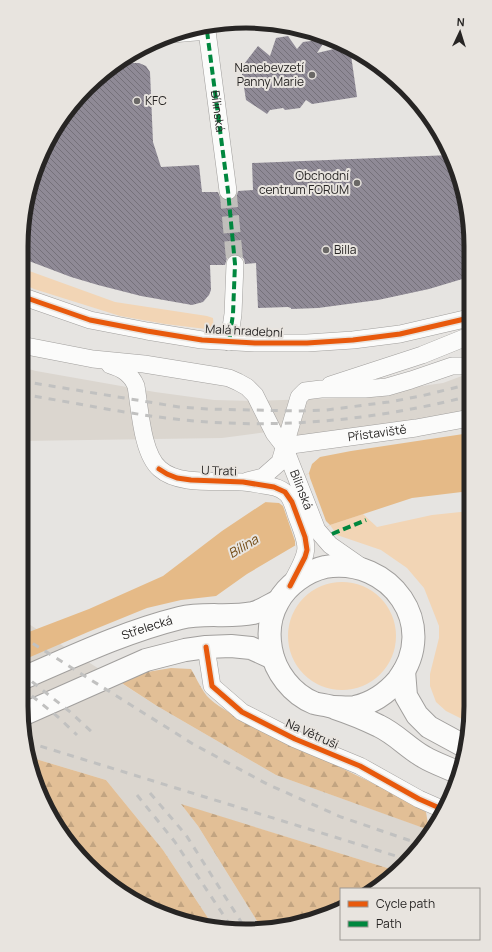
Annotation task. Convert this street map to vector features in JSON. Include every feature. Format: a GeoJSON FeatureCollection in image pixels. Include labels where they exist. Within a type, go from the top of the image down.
{"type":"FeatureCollection","features":[{"type":"Feature","properties":{"kind":"main road","name":"Střelecká"},"geometry":{"type":"LineString","coordinates":[[28,677],[94,646],[142,628],[183,617],[209,614],[231,615],[254,613],[284,594],[300,578],[322,568],[336,565],[365,570],[385,580],[396,591],[408,608],[412,624],[413,640],[411,656],[404,671],[392,687],[375,700],[355,707],[334,708]]}},
{"type":"Feature","properties":{"kind":"main road","name":"Střelecká"},"geometry":{"type":"LineString","coordinates":[[284,594],[271,619],[269,639],[273,658],[282,676],[296,692],[314,702],[334,708],[381,727],[424,757],[454,771]]}},
{"type":"Feature","properties":{"kind":"main road"},"geometry":{"type":"LineString","coordinates":[[28,712],[146,660],[185,650],[231,646],[251,648],[273,658]]}},
{"type":"Feature","properties":{"kind":"main road","name":"Střelecká"},"geometry":{"type":"LineString","coordinates":[[404,671],[406,696],[417,715],[429,727],[461,744]]}},
{"type":"Feature","properties":{"kind":"street","name":"Bílinská"},"geometry":{"type":"LineString","coordinates":[[207,31],[228,191]]}},
{"type":"Feature","properties":{"kind":"street"},"geometry":{"type":"LineString","coordinates":[[229,342],[233,314],[235,264]]}},
{"type":"Feature","properties":{"kind":"street","name":"Malá hradební"},"geometry":{"type":"LineString","coordinates":[[28,298],[90,320],[202,340],[229,342],[299,343],[354,340],[400,334],[464,319]]}},
{"type":"Feature","properties":{"kind":"street"},"geometry":{"type":"LineString","coordinates":[[243,482],[263,477],[280,462],[298,397],[313,390],[354,376],[422,355],[464,338]]}},
{"type":"Feature","properties":{"kind":"street"},"geometry":{"type":"LineString","coordinates":[[28,346],[93,359]]}},
{"type":"Feature","properties":{"kind":"street","name":"Bílinská"},"geometry":{"type":"LineString","coordinates":[[93,359],[144,364],[229,378],[247,387],[255,395],[274,433],[284,446],[297,479],[311,533],[305,557],[284,594]]}},
{"type":"Feature","properties":{"kind":"street","name":"U Trati"},"geometry":{"type":"LineString","coordinates":[[93,359],[117,367],[127,372],[133,378],[136,386],[147,449],[153,462],[159,469],[167,474],[191,480],[243,482],[280,489]]}},
{"type":"Feature","properties":{"kind":"street"},"geometry":{"type":"LineString","coordinates":[[313,390],[387,387],[452,366],[464,366]]}},
{"type":"Feature","properties":{"kind":"street","name":"Přístaviště"},"geometry":{"type":"LineString","coordinates":[[284,446],[416,428],[464,419]]}},
{"type":"Feature","properties":{"kind":"street","name":"Bílinská"},"geometry":{"type":"LineString","coordinates":[[280,489],[289,496],[311,533],[365,570]]}},
{"type":"Feature","properties":{"kind":"street","name":"Na Větruši"},"geometry":{"type":"LineString","coordinates":[[206,647],[212,686],[242,712],[295,739],[360,766],[419,799],[439,808]]}},
{"type":"Feature","properties":{"kind":"shaded area"},"geometry":{"type":"Polygon","coordinates":[[[28,271],[115,302],[207,316],[213,318],[214,330],[165,324],[120,316],[28,286],[28,271]]]}},
{"type":"Feature","properties":{"kind":"shaded area"},"geometry":{"type":"Polygon","coordinates":[[[28,369],[155,392],[214,400],[254,401],[339,398],[443,383],[464,375],[464,414],[455,416],[296,436],[296,428],[222,438],[28,441],[28,369]]]}},
{"type":"Feature","properties":{"kind":"shaded area"},"geometry":{"type":"Polygon","coordinates":[[[464,512],[464,720],[446,711],[436,702],[430,686],[430,674],[439,638],[439,626],[424,588],[407,568],[381,550],[337,535],[330,525],[363,514],[377,527],[432,515],[464,512]]]}},
{"type":"Feature","properties":{"kind":"shaded area"},"geometry":{"type":"Polygon","coordinates":[[[342,582],[363,586],[380,598],[392,615],[396,636],[392,657],[380,674],[363,686],[342,690],[321,686],[304,674],[292,657],[288,636],[292,615],[304,598],[321,586],[342,582]]]}},
{"type":"Feature","properties":{"kind":"shaded area"},"geometry":{"type":"Polygon","coordinates":[[[28,623],[157,706],[276,775],[426,829],[410,850],[391,869],[182,805],[198,826],[259,924],[232,924],[210,921],[163,850],[106,780],[34,759],[28,720],[28,623]]]}},
{"type":"Feature","properties":{"kind":"green space"},"geometry":{"type":"Polygon","coordinates":[[[171,668],[191,669],[207,696],[219,706],[237,717],[397,795],[426,812],[428,825],[426,829],[276,775],[157,706],[120,682],[141,673],[171,668]]]}},
{"type":"Feature","properties":{"kind":"green space"},"geometry":{"type":"Polygon","coordinates":[[[34,759],[106,780],[163,850],[210,921],[190,917],[150,902],[113,879],[102,870],[73,839],[57,815],[50,802],[34,759]]]}},
{"type":"Feature","properties":{"kind":"green space"},"geometry":{"type":"Polygon","coordinates":[[[181,804],[391,869],[366,888],[340,888],[340,903],[302,917],[259,924],[198,826],[181,804]]]}},
{"type":"Feature","properties":{"kind":"water","name":"Bílina"},"geometry":{"type":"Polygon","coordinates":[[[464,434],[464,492],[412,498],[330,525],[247,574],[216,596],[181,600],[147,608],[28,658],[28,632],[89,609],[163,576],[222,531],[309,473],[312,464],[320,457],[464,434]]]}},
{"type":"Feature","properties":{"kind":"pier"},"geometry":{"type":"Polygon","coordinates":[[[309,473],[326,521],[330,525],[295,546],[295,541],[283,506],[279,503],[264,502],[309,473]]]}},
{"type":"Feature","properties":{"kind":"building","name":"Nanebevzetí Panny Marie"},"geometry":{"type":"Polygon","coordinates":[[[288,36],[297,49],[303,42],[317,40],[324,43],[317,53],[339,49],[351,55],[357,97],[312,104],[306,100],[300,108],[270,110],[267,114],[246,100],[241,68],[258,46],[270,56],[276,38],[288,36]]]}},
{"type":"Feature","properties":{"kind":"building","name":"Obchodní centrum FORUM"},"geometry":{"type":"Polygon","coordinates":[[[128,63],[139,63],[146,66],[150,72],[153,142],[161,167],[199,165],[202,192],[218,192],[220,197],[230,201],[234,199],[238,191],[253,190],[252,163],[444,155],[457,190],[460,203],[464,232],[464,278],[429,289],[378,300],[318,308],[258,308],[256,263],[245,264],[244,259],[236,254],[227,258],[225,265],[210,265],[211,290],[209,295],[203,302],[192,305],[141,296],[71,277],[28,261],[28,232],[35,190],[50,150],[73,113],[102,82],[128,63]]]}},
{"type":"Feature","properties":{"kind":"tunnel"},"geometry":{"type":"LineString","coordinates":[[228,191],[235,264]]}},
{"type":"Feature","properties":{"kind":"railway"},"geometry":{"type":"LineString","coordinates":[[28,382],[179,407],[298,411],[326,410],[389,402],[464,385]]}},
{"type":"Feature","properties":{"kind":"railway"},"geometry":{"type":"LineString","coordinates":[[28,395],[161,417],[241,424],[274,424],[340,420],[405,410],[464,398]]}},
{"type":"Feature","properties":{"kind":"railway"},"geometry":{"type":"LineString","coordinates":[[28,640],[193,744],[267,784],[341,817],[416,843]]}},
{"type":"Feature","properties":{"kind":"railway"},"geometry":{"type":"LineString","coordinates":[[28,679],[69,711],[94,734]]}},
{"type":"Feature","properties":{"kind":"railway"},"geometry":{"type":"LineString","coordinates":[[28,693],[58,717],[77,735]]}},
{"type":"Feature","properties":{"kind":"railway"},"geometry":{"type":"LineString","coordinates":[[31,743],[402,858]]}},
{"type":"Feature","properties":{"kind":"railway"},"geometry":{"type":"LineString","coordinates":[[150,793],[186,835],[242,924]]}},
{"type":"Feature","properties":{"kind":"railway"},"geometry":{"type":"LineString","coordinates":[[137,795],[175,842],[229,924]]}},
{"type":"Feature","properties":{"kind":"marked path"},"geometry":{"type":"LineString","coordinates":[[207,31],[228,191],[235,264],[233,314],[229,342]]}},
{"type":"Feature","properties":{"kind":"marked path"},"geometry":{"type":"LineString","coordinates":[[332,534],[366,520]]}},
{"type":"Feature","properties":{"kind":"cycle path"},"geometry":{"type":"LineString","coordinates":[[28,298],[90,320],[202,340],[255,343],[307,343],[353,340],[400,334],[464,319]]}},
{"type":"Feature","properties":{"kind":"cycle path"},"geometry":{"type":"LineString","coordinates":[[159,469],[177,478],[243,482],[274,487],[285,492],[292,502],[305,537],[307,550],[290,586]]}},
{"type":"Feature","properties":{"kind":"cycle path"},"geometry":{"type":"LineString","coordinates":[[206,647],[212,686],[242,712],[295,739],[360,766],[419,799],[439,808]]}},
{"type":"Feature","properties":{"kind":"place","name":"Nanebevzetí Panny Marie"},"geometry":{"type":"Point","coordinates":[312,75]}},
{"type":"Feature","properties":{"kind":"place","name":"KFC"},"geometry":{"type":"Point","coordinates":[137,101]}},
{"type":"Feature","properties":{"kind":"place","name":"Obchodní centrum FORUM"},"geometry":{"type":"Point","coordinates":[357,183]}},
{"type":"Feature","properties":{"kind":"place","name":"Billa"},"geometry":{"type":"Point","coordinates":[326,250]}}]}
